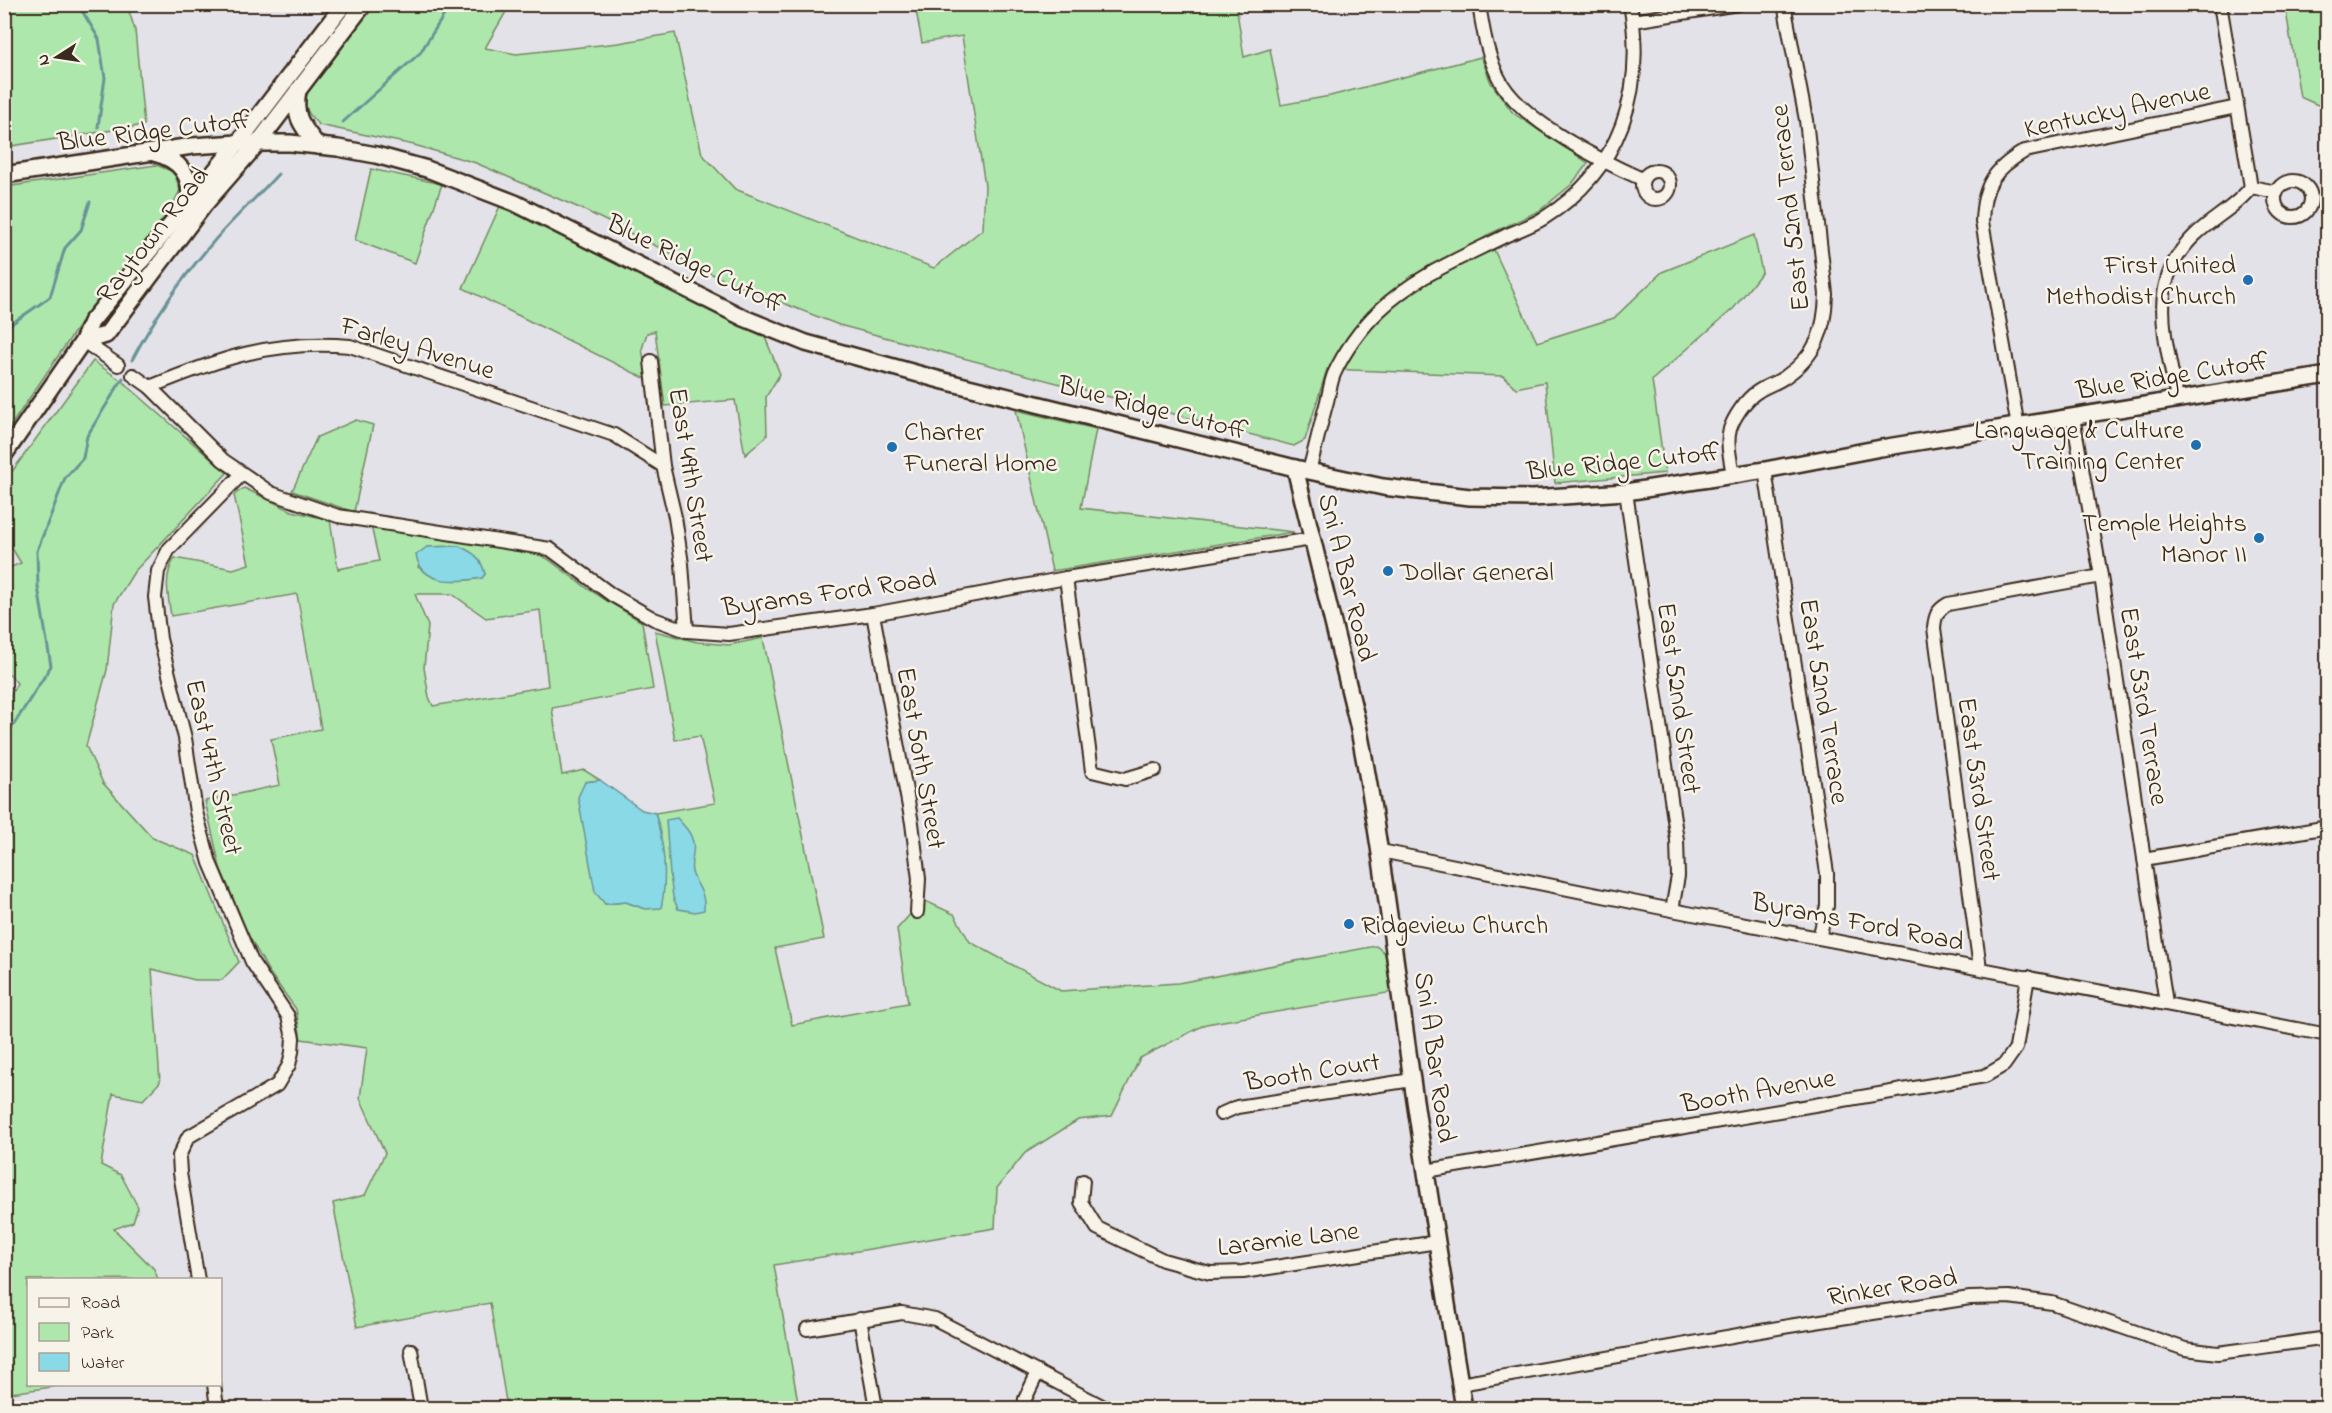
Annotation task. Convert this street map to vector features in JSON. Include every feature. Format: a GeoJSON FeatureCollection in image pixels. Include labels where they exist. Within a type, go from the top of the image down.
{"type":"FeatureCollection","features":[{"type":"Feature","properties":{"kind":"main road","name":"Raytown Road"},"geometry":{"type":"LineString","coordinates":[[4,455],[83,340],[90,322],[238,143],[344,4]]}},
{"type":"Feature","properties":{"kind":"main road","name":"Raytown Road"},"geometry":{"type":"LineString","coordinates":[[83,340],[105,335],[204,205],[258,143],[364,4]]}},
{"type":"Feature","properties":{"kind":"main road"},"geometry":{"type":"LineString","coordinates":[[298,90],[296,112],[318,146]]}},
{"type":"Feature","properties":{"kind":"main road","name":"Blue Ridge Cutoff"},"geometry":{"type":"LineString","coordinates":[[4,175],[192,146],[238,143],[318,146],[376,155],[427,169],[478,187],[526,208],[744,318],[806,343],[944,381],[1302,469],[1383,487],[1470,497],[1532,498],[1626,492],[2328,375]]}},
{"type":"Feature","properties":{"kind":"main road"},"geometry":{"type":"LineString","coordinates":[[154,153],[166,156],[181,166],[189,182],[189,201]]}},
{"type":"Feature","properties":{"kind":"main road","name":"Sni A Bar Road"},"geometry":{"type":"LineString","coordinates":[[1302,469],[1312,539],[1358,725],[1381,851],[1412,1080],[1464,1408]]}},
{"type":"Feature","properties":{"kind":"street"},"geometry":{"type":"LineString","coordinates":[[1479,4],[1489,53],[1502,84],[1521,107],[1602,161],[1642,179]]}},
{"type":"Feature","properties":{"kind":"street"},"geometry":{"type":"LineString","coordinates":[[1602,161],[1621,131],[1632,95],[1635,57],[1630,4]]}},
{"type":"Feature","properties":{"kind":"street"},"geometry":{"type":"LineString","coordinates":[[1633,21],[1738,4]]}},
{"type":"Feature","properties":{"kind":"street","name":"East 52nd Terrace"},"geometry":{"type":"LineString","coordinates":[[1733,475],[1729,450],[1730,430],[1737,415],[1755,393],[1785,377],[1804,361],[1822,332],[1826,318],[1827,294],[1806,120],[1784,4]]}},
{"type":"Feature","properties":{"kind":"street"},"geometry":{"type":"LineString","coordinates":[[2178,400],[2162,312],[2163,292],[2168,273],[2174,260],[2194,236],[2245,196],[2251,187],[2220,4]]}},
{"type":"Feature","properties":{"kind":"street","name":"Kentucky Avenue"},"geometry":{"type":"LineString","coordinates":[[2018,426],[1982,222],[1983,202],[1990,181],[2005,163],[2025,151],[2237,107]]}},
{"type":"Feature","properties":{"kind":"street","name":"Sni A Bar Road"},"geometry":{"type":"LineString","coordinates":[[1302,469],[1334,375],[1353,342],[1377,312],[1400,292],[1432,272],[1544,218],[1576,194],[1602,161]]}},
{"type":"Feature","properties":{"kind":"street"},"geometry":{"type":"LineString","coordinates":[[2251,187],[2277,192]]}},
{"type":"Feature","properties":{"kind":"street"},"geometry":{"type":"LineString","coordinates":[[83,340],[118,365]]}},
{"type":"Feature","properties":{"kind":"street","name":"Farley Avenue"},"geometry":{"type":"LineString","coordinates":[[150,387],[195,368],[248,351],[319,343],[350,346],[614,435],[663,466]]}},
{"type":"Feature","properties":{"kind":"street","name":"East 49th Street"},"geometry":{"type":"LineString","coordinates":[[651,361],[663,466],[680,553],[687,631]]}},
{"type":"Feature","properties":{"kind":"street","name":"Byrams Ford Road"},"geometry":{"type":"LineString","coordinates":[[133,375],[150,387],[223,459],[271,493],[338,516],[550,549],[612,595],[654,620],[687,631],[729,634],[873,614],[1066,578],[1312,539]]}},
{"type":"Feature","properties":{"kind":"street","name":"East 53rd Terrace"},"geometry":{"type":"LineString","coordinates":[[2073,417],[2101,576],[2166,1003]]}},
{"type":"Feature","properties":{"kind":"street","name":"East 52nd Terrace"},"geometry":{"type":"LineString","coordinates":[[1765,470],[1827,873],[1827,906],[1820,938]]}},
{"type":"Feature","properties":{"kind":"street","name":"East 47th Street"},"geometry":{"type":"LineString","coordinates":[[198,1278],[179,1156],[188,1137],[277,1085],[289,1065],[293,1045],[288,1016],[252,962],[210,863],[196,812],[185,738],[160,639],[155,597],[158,571],[169,549],[242,474]]}},
{"type":"Feature","properties":{"kind":"street","name":"East 52nd Street"},"geometry":{"type":"LineString","coordinates":[[1626,492],[1677,840],[1678,876],[1672,910]]}},
{"type":"Feature","properties":{"kind":"street","name":"East 53rd Street"},"geometry":{"type":"LineString","coordinates":[[1980,968],[1934,628],[1935,617],[1940,608],[1948,604],[2101,576]]}},
{"type":"Feature","properties":{"kind":"street"},"geometry":{"type":"LineString","coordinates":[[1066,578],[1092,771],[1125,779],[1155,770]]}},
{"type":"Feature","properties":{"kind":"street","name":"East 50th Street"},"geometry":{"type":"LineString","coordinates":[[873,614],[912,823],[919,879],[917,912]]}},
{"type":"Feature","properties":{"kind":"street"},"geometry":{"type":"LineString","coordinates":[[2144,859],[2328,827]]}},
{"type":"Feature","properties":{"kind":"street","name":"Byrams Ford Road"},"geometry":{"type":"LineString","coordinates":[[1381,851],[1672,910],[2328,1035]]}},
{"type":"Feature","properties":{"kind":"street","name":"Booth Avenue"},"geometry":{"type":"LineString","coordinates":[[1426,1171],[1985,1076],[2004,1065],[2016,1048],[2028,977]]}},
{"type":"Feature","properties":{"kind":"street","name":"Booth Court"},"geometry":{"type":"LineString","coordinates":[[1221,1114],[1237,1107],[1412,1080]]}},
{"type":"Feature","properties":{"kind":"street","name":"Laramie Lane"},"geometry":{"type":"LineString","coordinates":[[1083,1181],[1081,1202],[1097,1227],[1162,1260],[1210,1273],[1243,1272],[1437,1242]]}},
{"type":"Feature","properties":{"kind":"street","name":"Rinker Road"},"geometry":{"type":"LineString","coordinates":[[1460,1384],[1789,1326],[1970,1298],[2009,1297],[2052,1303],[2185,1349],[2207,1352],[2218,1353],[2328,1338]]}},
{"type":"Feature","properties":{"kind":"street"},"geometry":{"type":"LineString","coordinates":[[807,1329],[902,1313],[935,1319],[1106,1408]]}},
{"type":"Feature","properties":{"kind":"street"},"geometry":{"type":"LineString","coordinates":[[860,1319],[876,1408]]}},
{"type":"Feature","properties":{"kind":"street"},"geometry":{"type":"LineString","coordinates":[[411,1350],[421,1408]]}},
{"type":"Feature","properties":{"kind":"street"},"geometry":{"type":"LineString","coordinates":[[1024,1408],[1025,1399],[1038,1372]]}},
{"type":"Feature","properties":{"kind":"street"},"geometry":{"type":"LineString","coordinates":[[214,1386],[217,1408]]}},
{"type":"Feature","properties":{"kind":"green space"},"geometry":{"type":"Polygon","coordinates":[[[4,5],[127,5],[135,30],[144,125],[5,147],[4,5]]]}},
{"type":"Feature","properties":{"kind":"green space"},"geometry":{"type":"Polygon","coordinates":[[[372,5],[510,5],[485,48],[516,54],[619,43],[675,33],[702,154],[735,189],[934,268],[983,229],[985,186],[962,36],[922,43],[915,5],[1236,5],[1244,57],[1270,49],[1281,105],[1330,96],[1481,57],[1491,83],[1513,113],[1588,163],[1571,185],[1539,211],[1487,235],[1537,342],[1614,318],[1662,272],[1754,235],[1762,272],[1734,308],[1652,380],[1665,473],[1555,483],[1545,382],[1516,388],[1503,376],[1327,369],[1305,440],[1294,446],[839,325],[726,281],[584,210],[476,163],[414,145],[319,125],[310,116],[306,107],[310,85],[372,5]]]}},
{"type":"Feature","properties":{"kind":"green space"},"geometry":{"type":"Polygon","coordinates":[[[2285,5],[2327,5],[2327,109],[2300,97],[2285,5]]]}},
{"type":"Feature","properties":{"kind":"green space"},"geometry":{"type":"Polygon","coordinates":[[[156,165],[174,172],[180,190],[171,209],[84,318],[5,434],[5,187],[156,165]]]}},
{"type":"Feature","properties":{"kind":"green space"},"geometry":{"type":"Polygon","coordinates":[[[371,169],[442,184],[415,263],[355,240],[371,169]]]}},
{"type":"Feature","properties":{"kind":"green space"},"geometry":{"type":"Polygon","coordinates":[[[500,206],[765,337],[780,374],[766,397],[767,436],[745,455],[735,400],[665,406],[655,331],[647,333],[642,349],[648,380],[463,288],[500,206]]]}},
{"type":"Feature","properties":{"kind":"green space"},"geometry":{"type":"Polygon","coordinates":[[[93,361],[122,381],[227,473],[134,572],[114,604],[107,670],[86,746],[103,783],[153,838],[195,855],[239,962],[222,980],[195,980],[152,969],[160,1082],[143,1100],[113,1094],[101,1165],[121,1175],[138,1207],[133,1222],[114,1229],[154,1269],[158,1278],[27,1278],[27,1386],[58,1386],[5,1394],[4,708],[17,683],[5,669],[4,570],[21,563],[5,537],[5,481],[93,361]]]}},
{"type":"Feature","properties":{"kind":"green space"},"geometry":{"type":"Polygon","coordinates":[[[1016,410],[1096,429],[1081,508],[1294,532],[1052,571],[1016,410]]]}},
{"type":"Feature","properties":{"kind":"green space"},"geometry":{"type":"Polygon","coordinates":[[[356,420],[373,425],[354,512],[292,491],[317,437],[356,420]]]}},
{"type":"Feature","properties":{"kind":"green space"},"geometry":{"type":"Polygon","coordinates":[[[244,488],[292,511],[330,520],[338,569],[379,561],[371,526],[531,551],[548,559],[588,589],[642,622],[653,689],[552,708],[562,775],[584,770],[600,780],[585,782],[605,904],[626,902],[645,909],[661,833],[655,813],[715,803],[700,736],[675,740],[655,631],[697,642],[729,645],[763,638],[824,939],[775,948],[792,1025],[908,1003],[897,929],[923,900],[954,914],[970,942],[1061,991],[1178,983],[1376,946],[1385,953],[1393,992],[1206,1024],[1140,1058],[1112,1116],[1078,1120],[1025,1153],[997,1188],[995,1228],[774,1265],[799,1408],[507,1408],[490,1303],[357,1327],[333,1203],[365,1195],[385,1153],[360,1098],[367,1048],[301,1039],[296,1009],[269,972],[249,936],[220,867],[205,801],[280,785],[271,739],[321,729],[297,594],[171,616],[167,586],[171,565],[175,558],[233,569],[249,564],[234,495],[244,488]],[[459,546],[427,547],[418,567],[441,579],[482,578],[485,574],[459,546]],[[415,594],[428,626],[424,668],[429,697],[433,706],[548,686],[540,610],[486,618],[452,594],[415,594]]]}},
{"type":"Feature","properties":{"kind":"water"},"geometry":{"type":"Polygon","coordinates":[[[459,546],[473,554],[482,564],[485,574],[482,578],[452,581],[433,577],[425,572],[416,555],[427,547],[459,546]]]}},
{"type":"Feature","properties":{"kind":"water"},"geometry":{"type":"Polygon","coordinates":[[[600,780],[642,810],[655,813],[664,860],[661,908],[645,909],[626,902],[605,904],[595,892],[578,797],[585,782],[600,780]]]}},
{"type":"Feature","properties":{"kind":"water"},"geometry":{"type":"Polygon","coordinates":[[[677,818],[692,838],[694,846],[692,871],[703,895],[704,910],[695,912],[678,909],[673,897],[666,820],[677,818]]]}},
{"type":"Feature","properties":{"kind":"waterway"},"geometry":{"type":"LineString","coordinates":[[78,4],[99,39],[105,78],[98,127]]}},
{"type":"Feature","properties":{"kind":"waterway"},"geometry":{"type":"LineString","coordinates":[[343,122],[420,53],[446,12],[454,4]]}},
{"type":"Feature","properties":{"kind":"waterway"},"geometry":{"type":"LineString","coordinates":[[132,360],[159,314],[191,269],[222,232],[278,174]]}},
{"type":"Feature","properties":{"kind":"waterway"},"geometry":{"type":"LineString","coordinates":[[4,329],[50,297],[65,248],[81,230],[90,202]]}},
{"type":"Feature","properties":{"kind":"waterway"},"geometry":{"type":"LineString","coordinates":[[4,740],[51,666],[38,587],[37,551],[65,478],[83,458],[87,436],[123,378]]}},
{"type":"Feature","properties":{"kind":"place","name":"First United Methodist Church"},"geometry":{"type":"Point","coordinates":[2248,280]}},
{"type":"Feature","properties":{"kind":"place","name":"Language & Culture Training Center"},"geometry":{"type":"Point","coordinates":[2196,445]}},
{"type":"Feature","properties":{"kind":"place","name":"Charter Funeral Home"},"geometry":{"type":"Point","coordinates":[892,447]}},
{"type":"Feature","properties":{"kind":"place","name":"Temple Heights Manor II"},"geometry":{"type":"Point","coordinates":[2259,538]}},
{"type":"Feature","properties":{"kind":"place","name":"Dollar General"},"geometry":{"type":"Point","coordinates":[1388,571]}},
{"type":"Feature","properties":{"kind":"place","name":"Ridgeview Church"},"geometry":{"type":"Point","coordinates":[1349,924]}}]}
